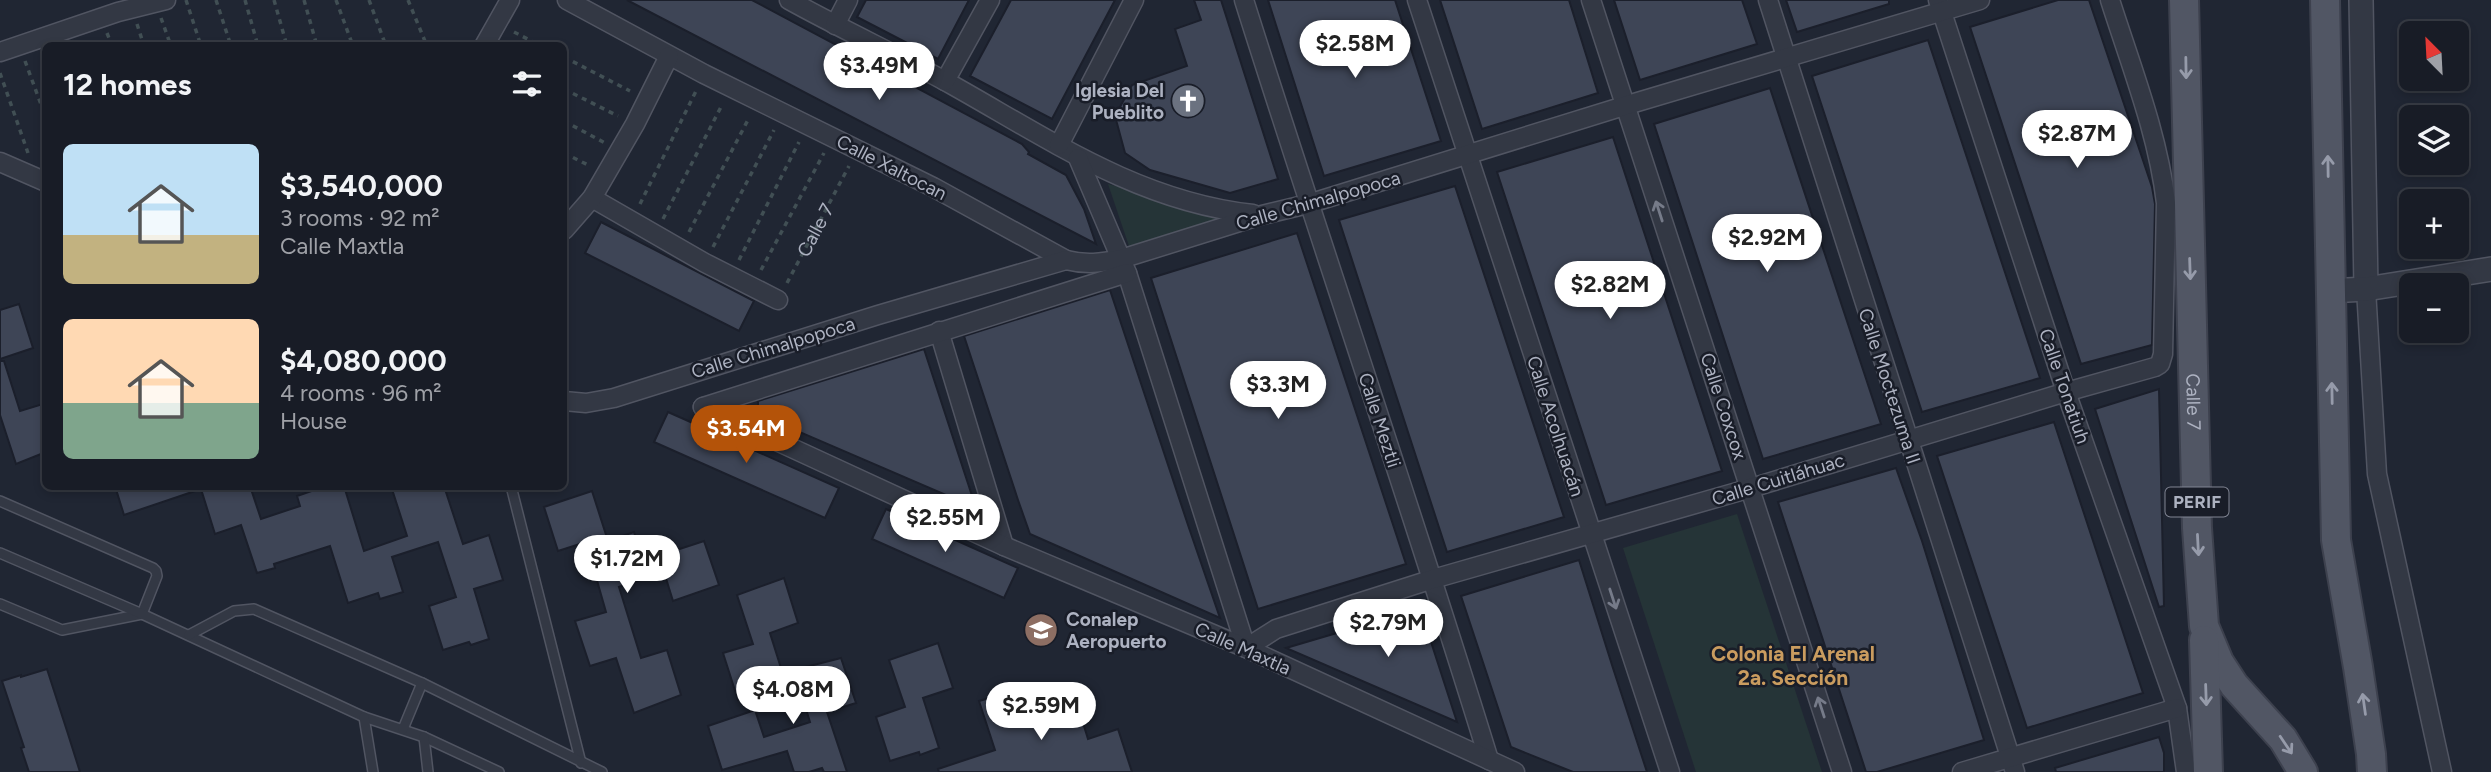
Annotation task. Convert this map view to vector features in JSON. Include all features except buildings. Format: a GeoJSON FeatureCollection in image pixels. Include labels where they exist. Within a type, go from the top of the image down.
{"type":"FeatureCollection","features":[{"type":"Feature","properties":{"kind":"main road","name":"Calle 7"},"geometry":{"type":"LineString","coordinates":[[2185,0],[2197,514],[2204,626],[2219,662],[2234,685],[2283,739],[2303,772]]}},
{"type":"Feature","properties":{"kind":"main road"},"geometry":{"type":"LineString","coordinates":[[2327,3],[2329,290],[2336,540],[2358,667],[2372,772]]}},
{"type":"Feature","properties":{"kind":"main road"},"geometry":{"type":"LineString","coordinates":[[2204,626],[2208,772]]}},
{"type":"Feature","properties":{"kind":"street"},"geometry":{"type":"LineString","coordinates":[[486,42],[510,0]]}},
{"type":"Feature","properties":{"kind":"street","name":"Calle Xaltocan"},"geometry":{"type":"LineString","coordinates":[[567,0],[669,56],[933,187],[1066,260]]}},
{"type":"Feature","properties":{"kind":"street"},"geometry":{"type":"LineString","coordinates":[[789,0],[945,81],[1078,158],[1163,194],[1227,211],[1262,215]]}},
{"type":"Feature","properties":{"kind":"street"},"geometry":{"type":"LineString","coordinates":[[835,25],[848,0]]}},
{"type":"Feature","properties":{"kind":"street"},"geometry":{"type":"LineString","coordinates":[[945,81],[990,0]]}},
{"type":"Feature","properties":{"kind":"street"},"geometry":{"type":"LineString","coordinates":[[1059,145],[1134,0]]}},
{"type":"Feature","properties":{"kind":"street","name":"Calle Meztli"},"geometry":{"type":"LineString","coordinates":[[1244,0],[1308,204],[1433,579],[1489,760]]}},
{"type":"Feature","properties":{"kind":"street","name":"Calle Acolhuacán"},"geometry":{"type":"LineString","coordinates":[[1417,0],[1670,772]]}},
{"type":"Feature","properties":{"kind":"street","name":"Calle Coxcox"},"geometry":{"type":"LineString","coordinates":[[1591,0],[1842,772]]}},
{"type":"Feature","properties":{"kind":"street","name":"Calle Moctezuma II"},"geometry":{"type":"LineString","coordinates":[[1768,0],[2013,765]]}},
{"type":"Feature","properties":{"kind":"street","name":"Calle Chimalpopoca"},"geometry":{"type":"LineString","coordinates":[[567,401],[586,403],[614,398],[1066,260],[1124,266],[1262,215],[1308,204],[1787,58],[1940,6],[1980,0]]}},
{"type":"Feature","properties":{"kind":"street","name":"Calle Cuitláhuac"},"geometry":{"type":"LineString","coordinates":[[1246,648],[1276,629],[1433,579],[2151,369],[2162,360],[2166,203],[2164,182],[2110,0]]}},
{"type":"Feature","properties":{"kind":"street"},"geometry":{"type":"LineString","coordinates":[[2361,0],[2366,289],[2376,474],[2442,772]]}},
{"type":"Feature","properties":{"kind":"street"},"geometry":{"type":"LineString","coordinates":[[0,52],[116,6],[161,1]]}},
{"type":"Feature","properties":{"kind":"street","name":"Calle Tonatiuh"},"geometry":{"type":"LineString","coordinates":[[1940,6],[2066,392],[2177,708],[2186,772]]}},
{"type":"Feature","properties":{"kind":"street"},"geometry":{"type":"LineString","coordinates":[[567,227],[592,198],[606,175],[669,56]]}},
{"type":"Feature","properties":{"kind":"street"},"geometry":{"type":"LineString","coordinates":[[1078,158],[1124,266],[1246,648]]}},
{"type":"Feature","properties":{"kind":"street"},"geometry":{"type":"LineString","coordinates":[[0,162],[42,180]]}},
{"type":"Feature","properties":{"kind":"street"},"geometry":{"type":"LineString","coordinates":[[592,198],[730,277],[778,300]]}},
{"type":"Feature","properties":{"kind":"street"},"geometry":{"type":"LineString","coordinates":[[1004,546],[939,331],[1124,266]]}},
{"type":"Feature","properties":{"kind":"street"},"geometry":{"type":"LineString","coordinates":[[2329,290],[2366,289],[2491,269]]}},
{"type":"Feature","properties":{"kind":"street","name":"Calle Maxtla"},"geometry":{"type":"LineString","coordinates":[[939,331],[703,407],[1004,546],[1246,648],[1515,772]]}},
{"type":"Feature","properties":{"kind":"street"},"geometry":{"type":"LineString","coordinates":[[1962,772],[2013,765],[2177,708]]}},
{"type":"Feature","properties":{"kind":"lane"},"geometry":{"type":"LineString","coordinates":[[512,490],[581,763]]}},
{"type":"Feature","properties":{"kind":"lane"},"geometry":{"type":"LineString","coordinates":[[0,501],[153,568],[157,576],[142,614]]}},
{"type":"Feature","properties":{"kind":"lane"},"geometry":{"type":"LineString","coordinates":[[0,553],[189,635],[364,717],[424,737],[499,772]]}},
{"type":"Feature","properties":{"kind":"lane"},"geometry":{"type":"LineString","coordinates":[[0,604],[62,630],[142,614]]}},
{"type":"Feature","properties":{"kind":"lane"},"geometry":{"type":"LineString","coordinates":[[189,635],[234,611],[254,609],[422,683],[602,772]]}},
{"type":"Feature","properties":{"kind":"lane"},"geometry":{"type":"LineString","coordinates":[[403,729],[422,683]]}},
{"type":"Feature","properties":{"kind":"lane"},"geometry":{"type":"LineString","coordinates":[[364,717],[373,772]]}},
{"type":"Feature","properties":{"kind":"lane"},"geometry":{"type":"LineString","coordinates":[[424,737],[428,772]]}},
{"type":"Feature","properties":{"kind":"path"},"geometry":{"type":"LineString","coordinates":[[186,0],[200,42]]}},
{"type":"Feature","properties":{"kind":"path"},"geometry":{"type":"LineString","coordinates":[[216,0],[230,42]]}},
{"type":"Feature","properties":{"kind":"path"},"geometry":{"type":"LineString","coordinates":[[245,0],[257,42]]}},
{"type":"Feature","properties":{"kind":"path"},"geometry":{"type":"LineString","coordinates":[[274,0],[286,42]]}},
{"type":"Feature","properties":{"kind":"path"},"geometry":{"type":"LineString","coordinates":[[304,0],[316,42]]}},
{"type":"Feature","properties":{"kind":"path"},"geometry":{"type":"LineString","coordinates":[[336,0],[352,42]]}},
{"type":"Feature","properties":{"kind":"path"},"geometry":{"type":"LineString","coordinates":[[369,0],[385,42]]}},
{"type":"Feature","properties":{"kind":"path"},"geometry":{"type":"LineString","coordinates":[[408,0],[425,42]]}},
{"type":"Feature","properties":{"kind":"path"},"geometry":{"type":"LineString","coordinates":[[161,1],[170,42]]}},
{"type":"Feature","properties":{"kind":"path"},"geometry":{"type":"LineString","coordinates":[[497,23],[533,42]]}},
{"type":"Feature","properties":{"kind":"path"},"geometry":{"type":"LineString","coordinates":[[20,45],[42,107]]}},
{"type":"Feature","properties":{"kind":"path"},"geometry":{"type":"LineString","coordinates":[[567,58],[648,99]]}},
{"type":"Feature","properties":{"kind":"path"},"geometry":{"type":"LineString","coordinates":[[0,73],[29,154]]}},
{"type":"Feature","properties":{"kind":"path"},"geometry":{"type":"LineString","coordinates":[[631,221],[699,86]]}},
{"type":"Feature","properties":{"kind":"path"},"geometry":{"type":"LineString","coordinates":[[567,90],[635,124]]}},
{"type":"Feature","properties":{"kind":"path"},"geometry":{"type":"LineString","coordinates":[[655,235],[727,96]]}},
{"type":"Feature","properties":{"kind":"path"},"geometry":{"type":"LineString","coordinates":[[680,249],[753,108]]}},
{"type":"Feature","properties":{"kind":"path"},"geometry":{"type":"LineString","coordinates":[[705,263],[778,120]]}},
{"type":"Feature","properties":{"kind":"path"},"geometry":{"type":"LineString","coordinates":[[567,123],[620,151]]}},
{"type":"Feature","properties":{"kind":"path"},"geometry":{"type":"LineString","coordinates":[[730,277],[803,134]]}},
{"type":"Feature","properties":{"kind":"path"},"geometry":{"type":"LineString","coordinates":[[754,288],[761,270],[827,148]]}},
{"type":"Feature","properties":{"kind":"path"},"geometry":{"type":"LineString","coordinates":[[567,155],[606,175]]}},
{"type":"Feature","properties":{"kind":"path","name":"Calle 7"},"geometry":{"type":"LineString","coordinates":[[778,300],[851,162]]}},
{"type":"Feature","properties":{"kind":"shaded area"},"geometry":{"type":"Polygon","coordinates":[[[1108,184],[1233,217],[1129,246],[1108,184]]]}},
{"type":"Feature","properties":{"kind":"shaded area"},"geometry":{"type":"Polygon","coordinates":[[[1737,514],[1822,772],[1696,772],[1623,548],[1737,514]]]}},
{"type":"Feature","properties":{"kind":"place","name":"Iglesia Del Pueblito"},"geometry":{"type":"Point","coordinates":[1188,101]}},
{"type":"Feature","properties":{"kind":"place","name":"Conalep Aeropuerto"},"geometry":{"type":"Point","coordinates":[1041,630]}},
{"type":"Feature","properties":{"kind":"district","name":"Colonia El Arenal 2a. Sección"},"geometry":{"type":"Point","coordinates":[1793,666]}}]}
